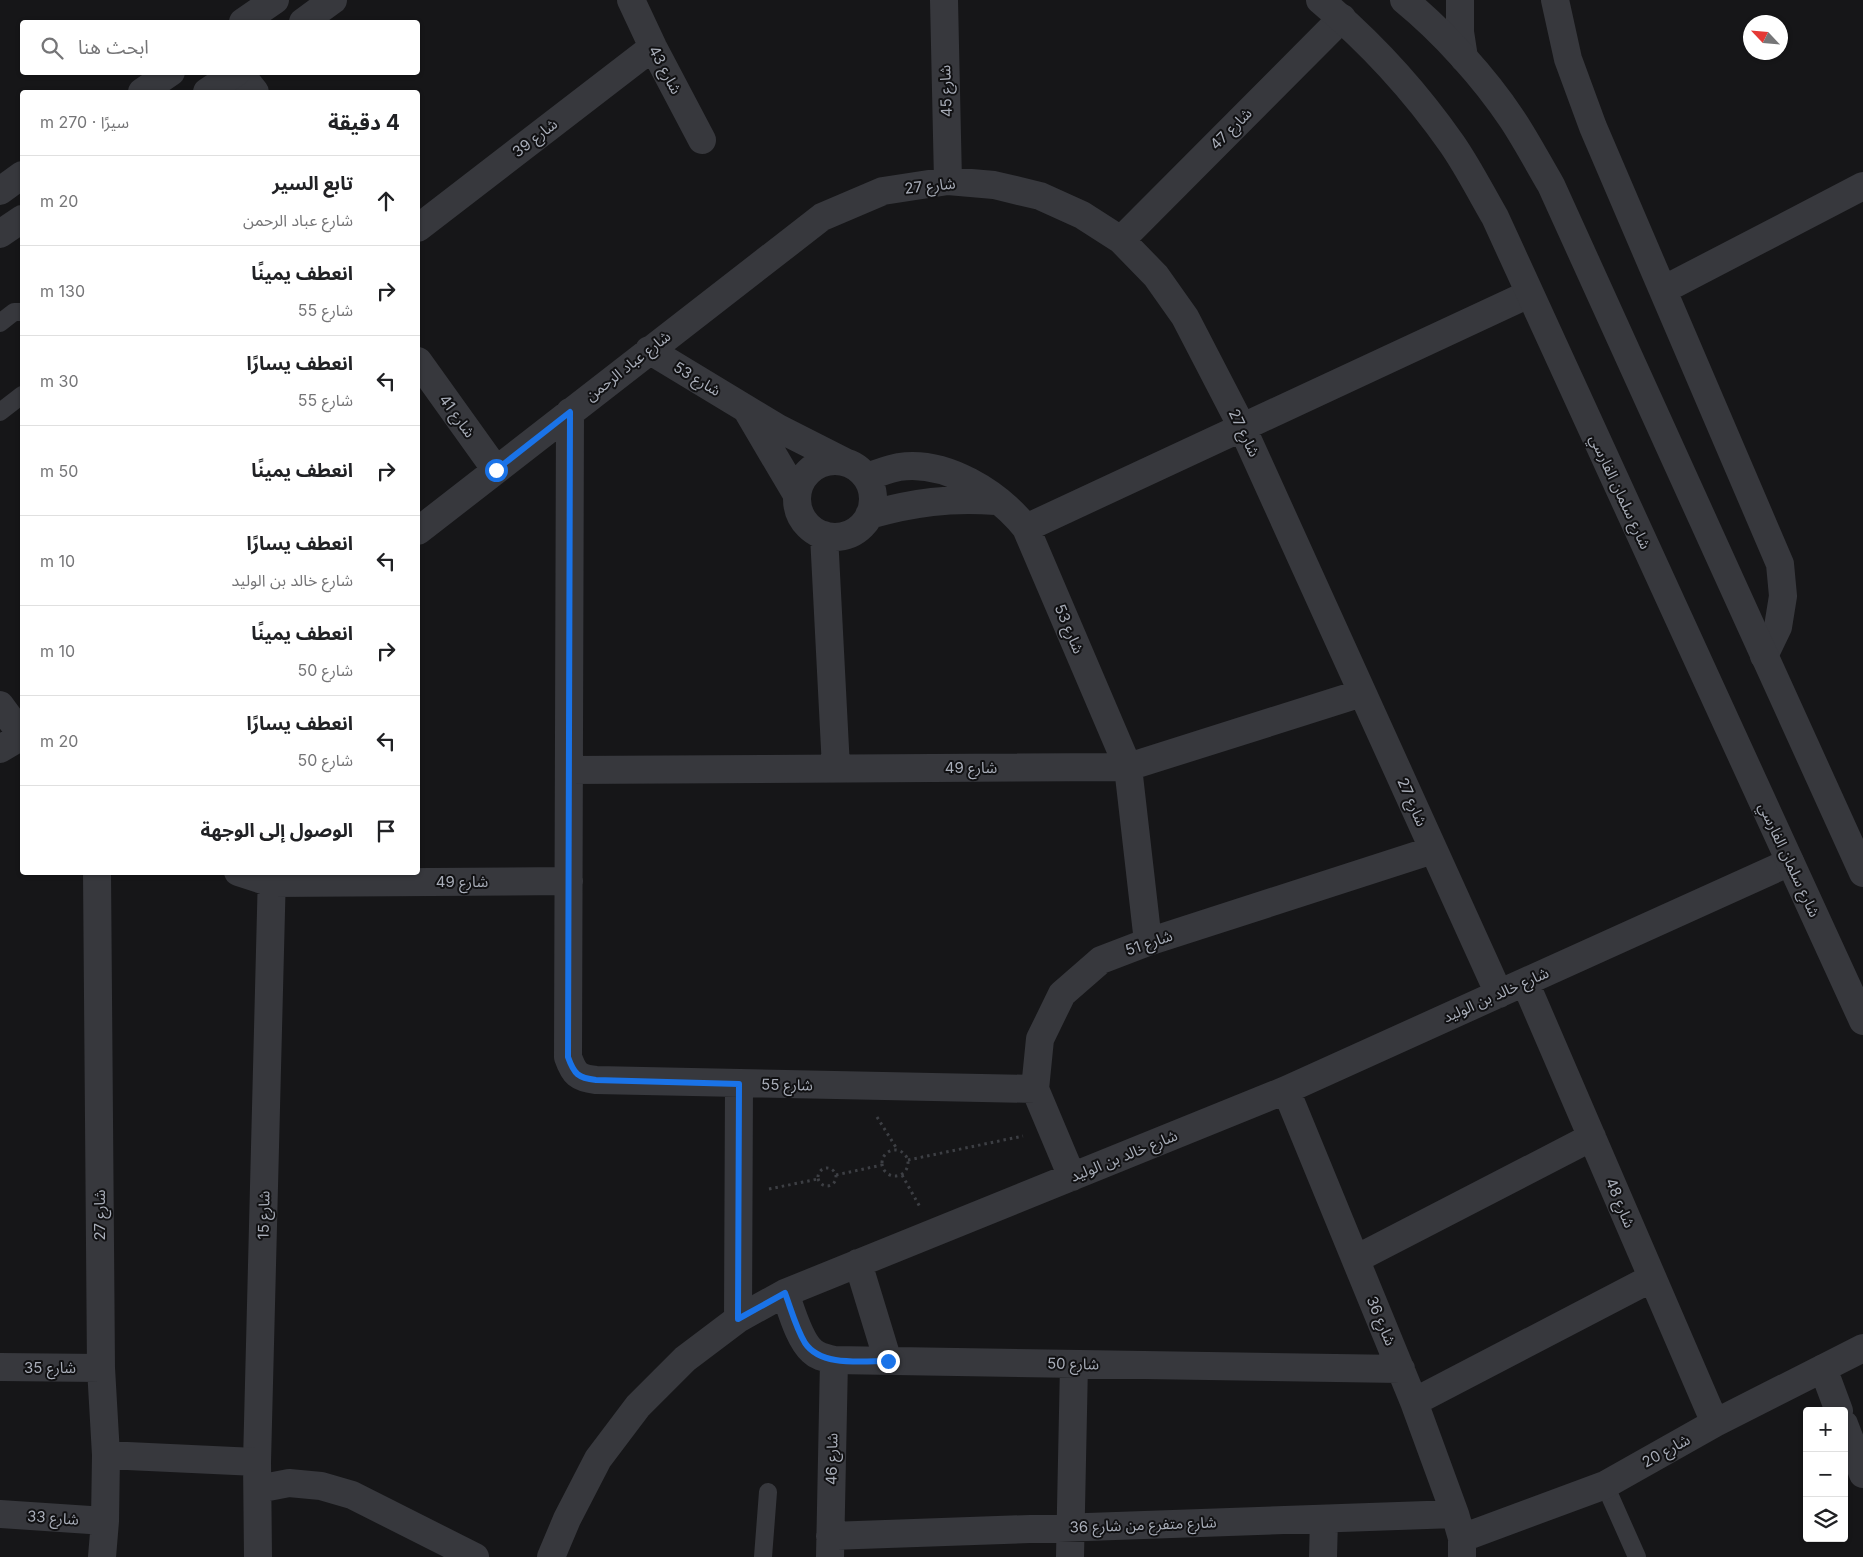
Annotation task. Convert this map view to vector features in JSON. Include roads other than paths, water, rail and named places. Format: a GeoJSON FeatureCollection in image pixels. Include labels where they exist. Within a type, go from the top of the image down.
{"type":"FeatureCollection","features":[{"type":"Feature","properties":{"kind":"street"},"geometry":{"type":"LineString","coordinates":[[245,20],[275,0]]}},
{"type":"Feature","properties":{"kind":"street"},"geometry":{"type":"LineString","coordinates":[[306,20],[333,0]]}},
{"type":"Feature","properties":{"kind":"street","name":"شارع 43"},"geometry":{"type":"LineString","coordinates":[[631,0],[653,47],[702,140]]}},
{"type":"Feature","properties":{"kind":"street","name":"شارع 45"},"geometry":{"type":"LineString","coordinates":[[944,0],[948,181]]}},
{"type":"Feature","properties":{"kind":"street","name":"شارع سلمان الفارسي"},"geometry":{"type":"LineString","coordinates":[[1320,0],[1342,18],[1401,78],[1452,145],[1495,217],[1863,1021]]}},
{"type":"Feature","properties":{"kind":"street"},"geometry":{"type":"LineString","coordinates":[[1404,0],[1421,14],[1464,58],[1512,119],[1551,185],[1863,873]]}},
{"type":"Feature","properties":{"kind":"street"},"geometry":{"type":"LineString","coordinates":[[1460,0],[1460,32],[1464,58]]}},
{"type":"Feature","properties":{"kind":"street"},"geometry":{"type":"LineString","coordinates":[[1554,0],[1568,59],[1593,127],[1780,564],[1782,596],[1778,627],[1764,656]]}},
{"type":"Feature","properties":{"kind":"street","name":"شارع 47"},"geometry":{"type":"LineString","coordinates":[[1121,240],[1342,18]]}},
{"type":"Feature","properties":{"kind":"street","name":"شارع 39"},"geometry":{"type":"LineString","coordinates":[[420,226],[653,47]]}},
{"type":"Feature","properties":{"kind":"street"},"geometry":{"type":"LineString","coordinates":[[145,90],[166,75]]}},
{"type":"Feature","properties":{"kind":"street"},"geometry":{"type":"LineString","coordinates":[[210,90],[233,75]]}},
{"type":"Feature","properties":{"kind":"street"},"geometry":{"type":"LineString","coordinates":[[240,75],[252,90]]}},
{"type":"Feature","properties":{"kind":"street"},"geometry":{"type":"LineString","coordinates":[[0,191],[20,176]]}},
{"type":"Feature","properties":{"kind":"street","name":"شارع 27"},"geometry":{"type":"LineString","coordinates":[[769,257],[822,217],[883,191],[948,181],[994,185],[1040,196],[1082,214],[1121,240],[1156,276],[1185,317],[1242,427],[1499,994]]}},
{"type":"Feature","properties":{"kind":"street"},"geometry":{"type":"LineString","coordinates":[[1663,290],[1863,186]]}},
{"type":"Feature","properties":{"kind":"street"},"geometry":{"type":"LineString","coordinates":[[0,234],[20,220]]}},
{"type":"Feature","properties":{"kind":"street","name":"شارع عباد الرحمن"},"geometry":{"type":"LineString","coordinates":[[420,529],[769,257]]}},
{"type":"Feature","properties":{"kind":"street"},"geometry":{"type":"LineString","coordinates":[[1026,528],[1529,294]]}},
{"type":"Feature","properties":{"kind":"street","name":"شارع 53"},"geometry":{"type":"LineString","coordinates":[[649,350],[778,428],[844,462]]}},
{"type":"Feature","properties":{"kind":"street","name":"شارع 41"},"geometry":{"type":"LineString","coordinates":[[420,364],[496,470]]}},
{"type":"Feature","properties":{"kind":"street","name":"شارع 53"},"geometry":{"type":"LineString","coordinates":[[746,408],[797,495]]}},
{"type":"Feature","properties":{"kind":"street","name":"شارع 55"},"geometry":{"type":"LineString","coordinates":[[570,412],[568,1057],[572,1069],[582,1078],[596,1080],[1034,1090]]}},
{"type":"Feature","properties":{"kind":"street"},"geometry":{"type":"LineString","coordinates":[[832,460],[844,462],[857,468],[866,477],[872,489],[872,503],[869,515],[861,526],[850,533],[838,537],[824,535],[812,530],[803,520],[798,508],[797,495],[800,482],[808,472],[819,464],[832,460]]}},
{"type":"Feature","properties":{"kind":"street","name":"شارع 53"},"geometry":{"type":"LineString","coordinates":[[866,477],[900,467],[935,468],[968,480],[1008,508],[1026,528],[1128,767],[1148,942]]}},
{"type":"Feature","properties":{"kind":"street"},"geometry":{"type":"LineString","coordinates":[[869,515],[900,506],[932,501],[964,499],[996,501]]}},
{"type":"Feature","properties":{"kind":"street"},"geometry":{"type":"LineString","coordinates":[[824,535],[836,768]]}},
{"type":"Feature","properties":{"kind":"street","name":"شارع 49"},"geometry":{"type":"LineString","coordinates":[[569,770],[1128,767],[1362,692]]}},
{"type":"Feature","properties":{"kind":"street"},"geometry":{"type":"LineString","coordinates":[[0,705],[20,732]]}},
{"type":"Feature","properties":{"kind":"street"},"geometry":{"type":"LineString","coordinates":[[0,749],[20,736]]}},
{"type":"Feature","properties":{"kind":"street","name":"شارع 51"},"geometry":{"type":"LineString","coordinates":[[1034,1090],[1040,1039],[1062,994],[1101,960],[1148,942],[1433,850]]}},
{"type":"Feature","properties":{"kind":"street","name":"شارع خالد بن الوليد"},"geometry":{"type":"LineString","coordinates":[[551,1557],[567,1519],[598,1460],[638,1406],[685,1359],[738,1319],[785,1293],[858,1262],[1286,1090],[1790,862]]}},
{"type":"Feature","properties":{"kind":"street","name":"شارع 27"},"geometry":{"type":"LineString","coordinates":[[97,875],[101,1368],[106,1455],[105,1521],[102,1557]]}},
{"type":"Feature","properties":{"kind":"street","name":"شارع 49"},"geometry":{"type":"LineString","coordinates":[[255,875],[272,878],[568,881]]}},
{"type":"Feature","properties":{"kind":"street","name":"شارع 15"},"geometry":{"type":"LineString","coordinates":[[258,1557],[257,1462],[272,878]]}},
{"type":"Feature","properties":{"kind":"street","name":"شارع 48"},"geometry":{"type":"LineString","coordinates":[[1525,982],[1715,1424]]}},
{"type":"Feature","properties":{"kind":"street"},"geometry":{"type":"LineString","coordinates":[[738,1319],[739,1084]]}},
{"type":"Feature","properties":{"kind":"street"},"geometry":{"type":"LineString","coordinates":[[1034,1090],[1072,1177]]}},
{"type":"Feature","properties":{"kind":"street","name":"شارع 36"},"geometry":{"type":"LineString","coordinates":[[1286,1090],[1414,1402],[1460,1536]]}},
{"type":"Feature","properties":{"kind":"street"},"geometry":{"type":"LineString","coordinates":[[1356,1259],[1592,1137]]}},
{"type":"Feature","properties":{"kind":"street"},"geometry":{"type":"LineString","coordinates":[[858,1262],[888,1361]]}},
{"type":"Feature","properties":{"kind":"street"},"geometry":{"type":"LineString","coordinates":[[1414,1402],[1652,1278]]}},
{"type":"Feature","properties":{"kind":"street","name":"شارع 50"},"geometry":{"type":"LineString","coordinates":[[785,1293],[804,1342],[812,1352],[822,1358],[834,1360],[1401,1370]]}},
{"type":"Feature","properties":{"kind":"street","name":"شارع 20"},"geometry":{"type":"LineString","coordinates":[[1460,1536],[1605,1485],[1715,1424],[1863,1348]]}},
{"type":"Feature","properties":{"kind":"street","name":"شارع 46"},"geometry":{"type":"LineString","coordinates":[[830,1546],[834,1360]]}},
{"type":"Feature","properties":{"kind":"street"},"geometry":{"type":"LineString","coordinates":[[1070,1557],[1074,1364]]}},
{"type":"Feature","properties":{"kind":"street","name":"شارع 35"},"geometry":{"type":"LineString","coordinates":[[0,1367],[101,1368]]}},
{"type":"Feature","properties":{"kind":"street"},"geometry":{"type":"LineString","coordinates":[[1824,1368],[1838,1407]]}},
{"type":"Feature","properties":{"kind":"street"},"geometry":{"type":"LineString","coordinates":[[1848,1435],[1863,1474]]}},
{"type":"Feature","properties":{"kind":"street"},"geometry":{"type":"LineString","coordinates":[[106,1455],[257,1462]]}},
{"type":"Feature","properties":{"kind":"street"},"geometry":{"type":"LineString","coordinates":[[258,1489],[289,1483],[321,1486],[344,1493],[475,1557]]}},
{"type":"Feature","properties":{"kind":"street","name":"شارع 33"},"geometry":{"type":"LineString","coordinates":[[0,1514],[105,1521]]}},
{"type":"Feature","properties":{"kind":"street"},"geometry":{"type":"LineString","coordinates":[[1323,1557],[1324,1518]]}},
{"type":"Feature","properties":{"kind":"street","name":"شارع متفرع من شارع 36"},"geometry":{"type":"LineString","coordinates":[[830,1546],[1070,1528],[1324,1518],[1460,1536]]}},
{"type":"Feature","properties":{"kind":"lane"},"geometry":{"type":"LineString","coordinates":[[0,323],[14,312],[20,312]]}},
{"type":"Feature","properties":{"kind":"lane"},"geometry":{"type":"LineString","coordinates":[[0,412],[20,397]]}},
{"type":"Feature","properties":{"kind":"lane"},"geometry":{"type":"LineString","coordinates":[[1605,1485],[1637,1557]]}},
{"type":"Feature","properties":{"kind":"lane"},"geometry":{"type":"LineString","coordinates":[[763,1557],[768,1492]]}}]}
